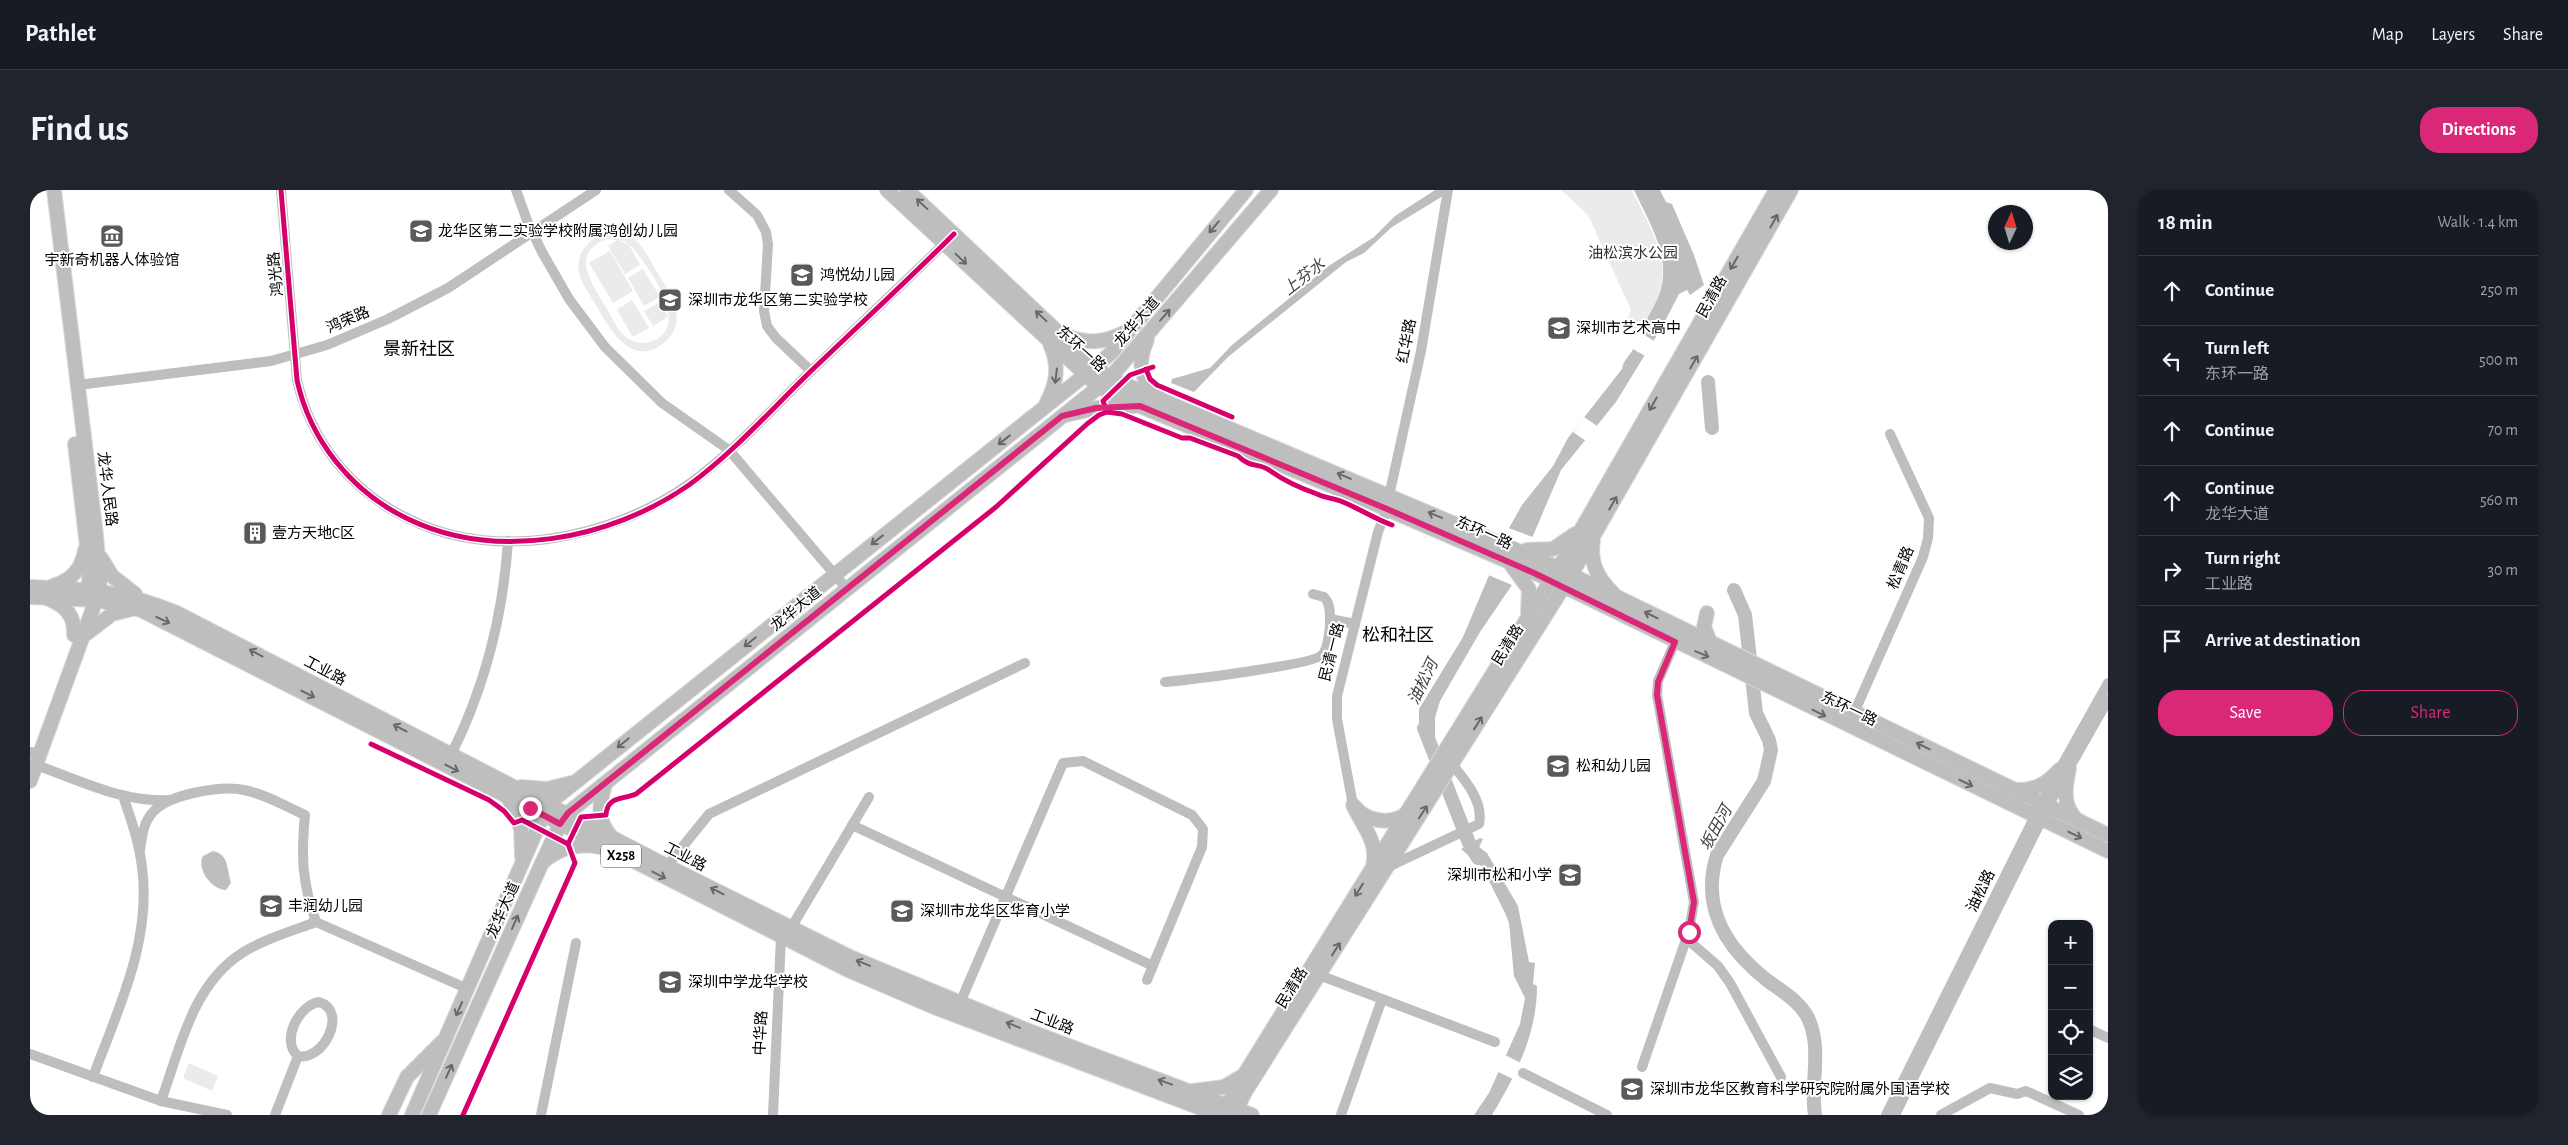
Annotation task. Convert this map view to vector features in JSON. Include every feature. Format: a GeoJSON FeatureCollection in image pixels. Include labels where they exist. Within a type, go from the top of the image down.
{"type":"FeatureCollection","features":[{"type":"Feature","properties":{"kind":"main road","name":"龙华人民路"},"geometry":{"type":"LineString","coordinates":[[44,190],[51,222],[92,544]]}},
{"type":"Feature","properties":{"kind":"main road","name":"龙华人民路"},"geometry":{"type":"LineString","coordinates":[[30,781],[32,757],[79,636],[92,595],[92,544],[78,385],[54,190]]}},
{"type":"Feature","properties":{"kind":"main road","name":"东环一路"},"geometry":{"type":"LineString","coordinates":[[887,190],[949,238]]}},
{"type":"Feature","properties":{"kind":"main road","name":"东环一路"},"geometry":{"type":"LineString","coordinates":[[907,190],[949,238],[1090,371],[1140,406],[1176,422],[1388,502]]}},
{"type":"Feature","properties":{"kind":"main road","name":"龙华大道"},"geometry":{"type":"LineString","coordinates":[[412,1115],[546,810],[576,781],[1090,371],[1129,331],[1246,190]]}},
{"type":"Feature","properties":{"kind":"main road","name":"龙华大道"},"geometry":{"type":"LineString","coordinates":[[429,1115],[564,818],[1105,383],[1150,333],[1271,190]]}},
{"type":"Feature","properties":{"kind":"main road","name":"民清路"},"geometry":{"type":"LineString","coordinates":[[1228,1112],[1244,1075],[1447,750],[1582,528],[1776,190]]}},
{"type":"Feature","properties":{"kind":"main road","name":"民清路"},"geometry":{"type":"LineString","coordinates":[[1228,1112],[1244,1092],[1319,976],[1567,581],[1792,190]]}},
{"type":"Feature","properties":{"kind":"main road"},"geometry":{"type":"LineString","coordinates":[[1043,409],[1051,396],[1056,377],[1057,367],[1053,336],[1091,343],[1101,342],[1129,331]]}},
{"type":"Feature","properties":{"kind":"main road"},"geometry":{"type":"LineString","coordinates":[[1150,333],[1140,364],[1144,379],[1151,393]]}},
{"type":"Feature","properties":{"kind":"main road","name":"东环一路"},"geometry":{"type":"LineString","coordinates":[[1105,383],[1151,393],[1388,502],[1493,547],[1516,548],[1532,553],[1554,574],[1675,642],[1777,676],[2108,835]]}},
{"type":"Feature","properties":{"kind":"main road"},"geometry":{"type":"LineString","coordinates":[[1062,416],[1096,408],[1140,406]]}},
{"type":"Feature","properties":{"kind":"main road"},"geometry":{"type":"LineString","coordinates":[[1532,553],[1553,549],[1566,542],[1582,528]]}},
{"type":"Feature","properties":{"kind":"main road"},"geometry":{"type":"LineString","coordinates":[[1595,534],[1592,552],[1596,571],[1605,586],[1623,601]]}},
{"type":"Feature","properties":{"kind":"main road"},"geometry":{"type":"LineString","coordinates":[[92,544],[112,576],[143,605],[112,614],[79,636],[71,616],[47,593],[66,581],[77,571],[92,544]]}},
{"type":"Feature","properties":{"kind":"main road","name":"东环一路"},"geometry":{"type":"LineString","coordinates":[[1493,547],[1508,562],[1523,573],[1554,574]]}},
{"type":"Feature","properties":{"kind":"main road"},"geometry":{"type":"LineString","coordinates":[[1523,573],[1530,593],[1527,619]]}},
{"type":"Feature","properties":{"kind":"main road","name":"东环一路"},"geometry":{"type":"LineString","coordinates":[[1567,581],[1623,601],[1712,644],[1727,658],[1775,691],[2108,851]]}},
{"type":"Feature","properties":{"kind":"main road","name":"工业路"},"geometry":{"type":"LineString","coordinates":[[30,587],[47,593]]}},
{"type":"Feature","properties":{"kind":"main road","name":"工业路"},"geometry":{"type":"LineString","coordinates":[[30,597],[47,593],[92,595],[143,605],[209,628],[500,780],[546,810]]}},
{"type":"Feature","properties":{"kind":"main road","name":"工业路"},"geometry":{"type":"LineString","coordinates":[[143,605],[508,797],[564,818],[609,843],[786,932],[1188,1097]]}},
{"type":"Feature","properties":{"kind":"main road"},"geometry":{"type":"LineString","coordinates":[[1707,613],[1704,627],[1712,644]]}},
{"type":"Feature","properties":{"kind":"main road"},"geometry":{"type":"LineString","coordinates":[[2014,790],[2025,791],[2042,786],[2064,770],[2067,804],[2073,815],[2080,822]]}},
{"type":"Feature","properties":{"kind":"main road"},"geometry":{"type":"LineString","coordinates":[[500,780],[528,788],[547,789],[576,781]]}},
{"type":"Feature","properties":{"kind":"main road"},"geometry":{"type":"LineString","coordinates":[[541,865],[553,855],[572,847],[609,843],[600,814],[605,784]]}},
{"type":"Feature","properties":{"kind":"main road"},"geometry":{"type":"LineString","coordinates":[[508,797],[521,828],[523,844],[521,868]]}},
{"type":"Feature","properties":{"kind":"main road"},"geometry":{"type":"LineString","coordinates":[[1354,805],[1364,816],[1377,820],[1396,819],[1406,814]]}},
{"type":"Feature","properties":{"kind":"main road"},"geometry":{"type":"LineString","coordinates":[[1354,805],[1373,842],[1375,854],[1373,868]]}},
{"type":"Feature","properties":{"kind":"main road","name":"工业路"},"geometry":{"type":"LineString","coordinates":[[609,843],[667,866],[890,989],[1228,1112],[1252,1115]]}},
{"type":"Feature","properties":{"kind":"main road"},"geometry":{"type":"LineString","coordinates":[[389,1115],[407,1078],[446,1038]]}},
{"type":"Feature","properties":{"kind":"main road"},"geometry":{"type":"LineString","coordinates":[[1197,1115],[1188,1097],[1224,1087],[1244,1075]]}},
{"type":"Feature","properties":{"kind":"main road"},"geometry":{"type":"LineString","coordinates":[[434,1115],[436,1098]]}},
{"type":"Feature","properties":{"kind":"street","name":"鸿光路"},"geometry":{"type":"LineString","coordinates":[[281,190],[296,380],[302,405],[312,427],[325,448],[357,485],[384,505],[420,525],[467,538],[508,541],[567,535],[618,521],[666,499],[696,479],[811,372],[949,238]]}},
{"type":"Feature","properties":{"kind":"street"},"geometry":{"type":"LineString","coordinates":[[516,190],[532,233],[580,315],[618,362],[667,407],[729,450],[847,589]]}},
{"type":"Feature","properties":{"kind":"street","name":"鸿荣路"},"geometry":{"type":"LineString","coordinates":[[78,385],[271,361],[295,356],[358,332],[418,304],[477,271],[596,190]]}},
{"type":"Feature","properties":{"kind":"street"},"geometry":{"type":"LineString","coordinates":[[729,190],[757,215],[766,232],[764,311],[767,326],[776,338],[811,372]]}},
{"type":"Feature","properties":{"kind":"street","name":"红华路"},"geometry":{"type":"LineString","coordinates":[[1388,502],[1421,351],[1448,190]]}},
{"type":"Feature","properties":{"kind":"street","name":"松青路"},"geometry":{"type":"LineString","coordinates":[[1854,713],[1923,557],[1930,531],[1925,508],[1890,434]]}},
{"type":"Feature","properties":{"kind":"street","name":"民清一路"},"geometry":{"type":"LineString","coordinates":[[1354,805],[1336,712],[1338,690],[1378,532],[1388,502]]}},
{"type":"Feature","properties":{"kind":"street"},"geometry":{"type":"LineString","coordinates":[[451,755],[474,704],[492,651],[503,597],[508,541]]}},
{"type":"Feature","properties":{"kind":"street"},"geometry":{"type":"LineString","coordinates":[[1165,682],[1270,668],[1319,658],[1327,645],[1330,619],[1327,600],[1320,595],[1313,594]]}},
{"type":"Feature","properties":{"kind":"street"},"geometry":{"type":"LineString","coordinates":[[1330,619],[1355,624]]}},
{"type":"Feature","properties":{"kind":"street"},"geometry":{"type":"LineString","coordinates":[[1642,1067],[1687,939],[1694,902],[1657,695],[1658,682],[1675,642]]}},
{"type":"Feature","properties":{"kind":"street"},"geometry":{"type":"LineString","coordinates":[[667,866],[708,814],[1025,663]]}},
{"type":"Feature","properties":{"kind":"street","name":"油松路"},"geometry":{"type":"LineString","coordinates":[[1886,1115],[2108,683]]}},
{"type":"Feature","properties":{"kind":"street","name":"油松路"},"geometry":{"type":"LineString","coordinates":[[2064,770],[2108,700]]}},
{"type":"Feature","properties":{"kind":"street"},"geometry":{"type":"LineString","coordinates":[[32,757],[123,796],[146,800],[170,800],[219,789],[236,789],[261,796],[305,815],[302,853],[304,880],[316,922]]}},
{"type":"Feature","properties":{"kind":"street"},"geometry":{"type":"LineString","coordinates":[[960,1003],[1063,763],[1083,761],[1192,814],[1203,829],[1202,847],[1147,980]]}},
{"type":"Feature","properties":{"kind":"street"},"geometry":{"type":"LineString","coordinates":[[1388,866],[1475,827],[1480,819],[1476,801],[1452,764]]}},
{"type":"Feature","properties":{"kind":"street"},"geometry":{"type":"LineString","coordinates":[[93,1077],[139,946],[144,898],[140,850],[123,796]]}},
{"type":"Feature","properties":{"kind":"street"},"geometry":{"type":"LineString","coordinates":[[786,932],[869,797]]}},
{"type":"Feature","properties":{"kind":"street"},"geometry":{"type":"LineString","coordinates":[[140,850],[147,820],[154,810],[170,800]]}},
{"type":"Feature","properties":{"kind":"street","name":"油松路"},"geometry":{"type":"LineString","coordinates":[[1895,1115],[2038,818]]}},
{"type":"Feature","properties":{"kind":"street"},"geometry":{"type":"LineString","coordinates":[[852,825],[1152,966]]}},
{"type":"Feature","properties":{"kind":"street"},"geometry":{"type":"LineString","coordinates":[[161,1102],[194,1011],[204,991],[217,974],[233,959],[252,948],[316,922],[468,989]]}},
{"type":"Feature","properties":{"kind":"street","name":"中华路"},"geometry":{"type":"LineString","coordinates":[[773,1115],[786,932]]}},
{"type":"Feature","properties":{"kind":"street"},"geometry":{"type":"LineString","coordinates":[[1687,939],[1718,966],[1730,983],[1781,1077]]}},
{"type":"Feature","properties":{"kind":"street"},"geometry":{"type":"LineString","coordinates":[[541,1115],[576,943]]}},
{"type":"Feature","properties":{"kind":"street"},"geometry":{"type":"LineString","coordinates":[[1319,976],[1495,1042]]}},
{"type":"Feature","properties":{"kind":"street"},"geometry":{"type":"LineString","coordinates":[[1341,1115],[1382,999]]}},
{"type":"Feature","properties":{"kind":"street"},"geometry":{"type":"LineString","coordinates":[[313,1003],[325,1004],[332,1012],[328,1036],[312,1054],[298,1056],[292,1049],[291,1043],[296,1020],[313,1003]]}},
{"type":"Feature","properties":{"kind":"street"},"geometry":{"type":"LineString","coordinates":[[2093,1031],[2108,1038]]}},
{"type":"Feature","properties":{"kind":"street"},"geometry":{"type":"LineString","coordinates":[[30,1054],[161,1102],[227,1115]]}},
{"type":"Feature","properties":{"kind":"street"},"geometry":{"type":"LineString","coordinates":[[275,1115],[298,1056]]}},
{"type":"Feature","properties":{"kind":"street"},"geometry":{"type":"LineString","coordinates":[[1523,1073],[1607,1115]]}},
{"type":"Feature","properties":{"kind":"street"},"geometry":{"type":"LineString","coordinates":[[1942,1115],[1986,1089],[1996,1088],[2017,1094],[2026,1091],[2079,1115]]}},
{"type":"Feature","properties":{"kind":"green space","name":"油松滨水公园"},"geometry":{"type":"Polygon","coordinates":[[[1561,190],[1632,190],[1650,226],[1660,252],[1663,278],[1658,296],[1638,332],[1632,328],[1628,318],[1631,310],[1588,215],[1561,190]]]}},
{"type":"Feature","properties":{"kind":"green space"},"geometry":{"type":"Polygon","coordinates":[[[613,232],[624,234],[638,242],[671,296],[677,314],[676,324],[666,341],[654,349],[643,351],[633,349],[624,344],[609,327],[580,277],[578,269],[581,253],[591,241],[613,232]],[[607,239],[595,245],[586,261],[587,271],[616,326],[622,333],[635,342],[649,342],[665,332],[668,321],[667,308],[663,295],[648,268],[633,248],[624,241],[607,239]]]}},
{"type":"Feature","properties":{"kind":"green space"},"geometry":{"type":"Polygon","coordinates":[[[618,240],[629,245],[640,265],[625,274],[608,246],[618,240]]]}},
{"type":"Feature","properties":{"kind":"green space"},"geometry":{"type":"Polygon","coordinates":[[[610,251],[633,291],[613,303],[589,263],[610,251]]]}},
{"type":"Feature","properties":{"kind":"green space"},"geometry":{"type":"Polygon","coordinates":[[[643,269],[660,297],[644,306],[628,278],[643,269]]]}},
{"type":"Feature","properties":{"kind":"green space"},"geometry":{"type":"Polygon","coordinates":[[[632,300],[649,328],[633,337],[617,310],[632,300]]]}},
{"type":"Feature","properties":{"kind":"green space"},"geometry":{"type":"Polygon","coordinates":[[[660,302],[668,317],[653,326],[644,311],[660,302]]]}},
{"type":"Feature","properties":{"kind":"green space"},"geometry":{"type":"Polygon","coordinates":[[[189,1063],[218,1076],[212,1091],[183,1078],[189,1063]]]}},
{"type":"Feature","properties":{"kind":"shaded area"},"geometry":{"type":"Polygon","coordinates":[[[1435,190],[1453,190],[1392,227],[1364,253],[1346,262],[1228,357],[1194,392],[1171,383],[1172,379],[1210,368],[1232,345],[1330,265],[1374,237],[1395,216],[1435,190]]]}},
{"type":"Feature","properties":{"kind":"shaded area"},"geometry":{"type":"Polygon","coordinates":[[[1634,190],[1660,190],[1666,202],[1672,204],[1694,255],[1704,285],[1690,295],[1687,290],[1679,294],[1662,327],[1616,402],[1561,470],[1512,585],[1480,632],[1440,701],[1435,718],[1435,738],[1428,749],[1419,726],[1419,709],[1463,637],[1509,528],[1522,505],[1553,466],[1568,438],[1622,369],[1659,295],[1663,281],[1661,254],[1652,228],[1634,190]]]}},
{"type":"Feature","properties":{"kind":"shaded area"},"geometry":{"type":"Polygon","coordinates":[[[1480,838],[1483,839],[1479,847],[1487,853],[1518,906],[1529,962],[1535,963],[1533,984],[1537,986],[1533,1021],[1524,1054],[1492,1115],[1474,1115],[1489,1093],[1520,1024],[1525,998],[1514,976],[1509,923],[1505,913],[1482,867],[1461,849],[1480,838]]]}},
{"type":"Feature","properties":{"kind":"shaded area"},"geometry":{"type":"Polygon","coordinates":[[[213,851],[222,855],[225,859],[231,883],[226,890],[216,887],[211,883],[202,867],[201,861],[203,856],[213,851]]]}},
{"type":"Feature","properties":{"kind":"pier"},"geometry":{"type":"Polygon","coordinates":[[[1636,330],[1656,342],[1647,357],[1631,348],[1636,330]]]}},
{"type":"Feature","properties":{"kind":"pier"},"geometry":{"type":"Polygon","coordinates":[[[1584,417],[1600,428],[1586,441],[1573,432],[1584,417]]]}},
{"type":"Feature","properties":{"kind":"pier"},"geometry":{"type":"Polygon","coordinates":[[[1506,527],[1535,538],[1514,586],[1486,574],[1506,527]]]}},
{"type":"Feature","properties":{"kind":"pier"},"geometry":{"type":"Polygon","coordinates":[[[1503,1054],[1523,1064],[1515,1080],[1496,1071],[1503,1054]]]}},
{"type":"Feature","properties":{"kind":"waterway","name":"坂田河"},"geometry":{"type":"LineString","coordinates":[[1708,382],[1712,428]]}},
{"type":"Feature","properties":{"kind":"waterway","name":"坂田河"},"geometry":{"type":"LineString","coordinates":[[1734,590],[1745,615],[1756,713],[1769,740],[1771,750],[1764,781],[1717,855],[1712,893],[1715,910],[1729,941],[1753,969],[1796,1003],[1809,1020],[1815,1043],[1815,1115]]}},
{"type":"Feature","properties":{"kind":"waterway","name":"油松河"},"geometry":{"type":"LineString","coordinates":[[1424,728],[1469,843],[1478,858]]}},
{"type":"Feature","properties":{"kind":"cycle path"},"geometry":{"type":"LineString","coordinates":[[281,190],[297,380],[303,402],[323,443],[351,478],[386,507],[406,518],[440,531],[477,539],[514,541],[551,539],[588,531],[624,520],[658,504],[689,485],[736,445],[954,234]]}},
{"type":"Feature","properties":{"kind":"cycle path"},"geometry":{"type":"LineString","coordinates":[[568,844],[581,817],[606,815],[607,809],[612,802],[636,794],[996,507],[1087,424],[1099,415],[1107,412],[1103,401],[1130,375],[1153,367]]}},
{"type":"Feature","properties":{"kind":"cycle path"},"geometry":{"type":"LineString","coordinates":[[1146,369],[1150,379],[1157,385],[1232,417]]}},
{"type":"Feature","properties":{"kind":"cycle path"},"geometry":{"type":"LineString","coordinates":[[1107,412],[1122,414],[1182,438],[1190,438],[1238,456],[1242,460],[1265,468],[1298,486],[1343,502],[1392,525]]}},
{"type":"Feature","properties":{"kind":"cycle path"},"geometry":{"type":"LineString","coordinates":[[371,744],[489,800],[504,811],[514,823],[522,820],[568,844],[575,863],[463,1115]]}},
{"type":"Feature","properties":{"kind":"place","name":"龙华区第二实验学校附属鸿创幼儿园"},"geometry":{"type":"Point","coordinates":[421,231]}},
{"type":"Feature","properties":{"kind":"place","name":"宇新奇机器人体验馆"},"geometry":{"type":"Point","coordinates":[112,236]}},
{"type":"Feature","properties":{"kind":"place","name":"鸿悦幼儿园"},"geometry":{"type":"Point","coordinates":[802,275]}},
{"type":"Feature","properties":{"kind":"place","name":"深圳市龙华区第二实验学校"},"geometry":{"type":"Point","coordinates":[670,300]}},
{"type":"Feature","properties":{"kind":"place","name":"深圳市艺术高中"},"geometry":{"type":"Point","coordinates":[1559,328]}},
{"type":"Feature","properties":{"kind":"place","name":"壹方天地C区"},"geometry":{"type":"Point","coordinates":[255,533]}},
{"type":"Feature","properties":{"kind":"place","name":"松和幼儿园"},"geometry":{"type":"Point","coordinates":[1558,766]}},
{"type":"Feature","properties":{"kind":"place","name":"深圳市松和小学"},"geometry":{"type":"Point","coordinates":[1570,875]}},
{"type":"Feature","properties":{"kind":"place","name":"丰润幼儿园"},"geometry":{"type":"Point","coordinates":[271,906]}},
{"type":"Feature","properties":{"kind":"place","name":"深圳市龙华区华育小学"},"geometry":{"type":"Point","coordinates":[902,911]}},
{"type":"Feature","properties":{"kind":"place","name":"深圳中学龙华学校"},"geometry":{"type":"Point","coordinates":[670,982]}},
{"type":"Feature","properties":{"kind":"place","name":"深圳市龙华区教育科学研究院附属外国语学校"},"geometry":{"type":"Point","coordinates":[1632,1089]}},
{"type":"Feature","properties":{"kind":"district","name":"景新社区"},"geometry":{"type":"Point","coordinates":[419,350]}},
{"type":"Feature","properties":{"kind":"district","name":"松和社区"},"geometry":{"type":"Point","coordinates":[1398,636]}},
{"type":"Feature","properties":{"kind":"route"},"geometry":{"type":"LineString","coordinates":[[530,808],[560,824],[568,813],[1062,416],[1096,408],[1120,405],[1140,406],[1387,509],[1534,573],[1675,642],[1658,682],[1657,695],[1694,902],[1689,932]]}},
{"type":"Feature","properties":{"kind":"water label","name":"上芬水"},"geometry":{"type":"Point","coordinates":[1304,277]}}]}
